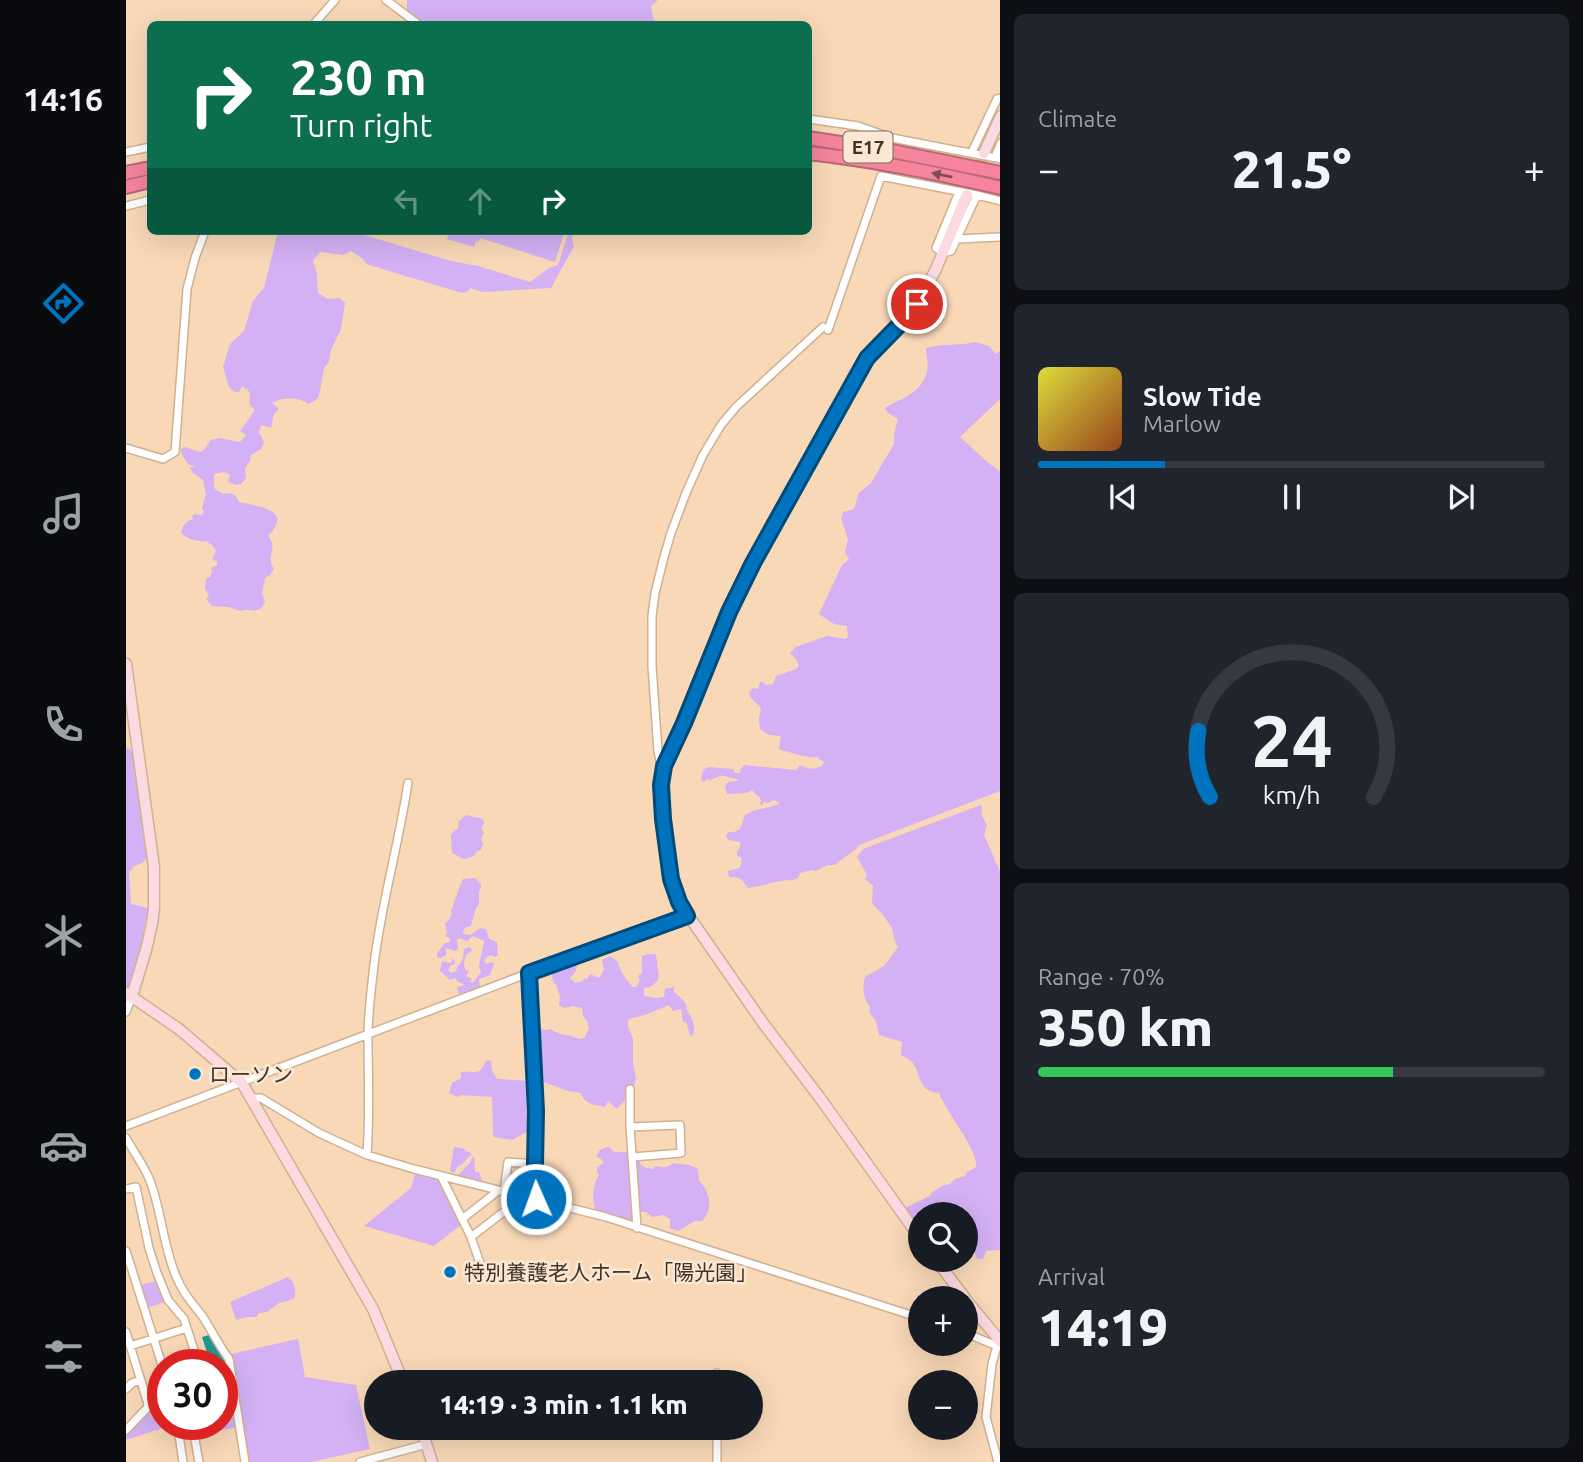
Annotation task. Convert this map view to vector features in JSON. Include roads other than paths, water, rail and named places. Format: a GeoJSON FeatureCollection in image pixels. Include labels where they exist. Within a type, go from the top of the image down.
{"type":"FeatureCollection","features":[{"type":"Feature","properties":{"kind":"highway","name":"E17"},"geometry":{"type":"LineString","coordinates":[[812,139],[892,151],[1000,173]]}},
{"type":"Feature","properties":{"kind":"highway","name":"E17"},"geometry":{"type":"LineString","coordinates":[[812,154],[943,175],[1000,188]]}},
{"type":"Feature","properties":{"kind":"highway"},"geometry":{"type":"LineString","coordinates":[[126,173],[147,169]]}},
{"type":"Feature","properties":{"kind":"highway"},"geometry":{"type":"LineString","coordinates":[[126,187],[147,182]]}},
{"type":"Feature","properties":{"kind":"street"},"geometry":{"type":"LineString","coordinates":[[317,21],[335,0]]}},
{"type":"Feature","properties":{"kind":"street"},"geometry":{"type":"LineString","coordinates":[[386,0],[414,21]]}},
{"type":"Feature","properties":{"kind":"street"},"geometry":{"type":"LineString","coordinates":[[972,152],[997,99],[1000,98]]}},
{"type":"Feature","properties":{"kind":"street"},"geometry":{"type":"LineString","coordinates":[[984,153],[1000,116]]}},
{"type":"Feature","properties":{"kind":"street"},"geometry":{"type":"LineString","coordinates":[[812,120],[858,126],[892,138],[998,158],[1000,143]]}},
{"type":"Feature","properties":{"kind":"street"},"geometry":{"type":"LineString","coordinates":[[126,152],[147,148]]}},
{"type":"Feature","properties":{"kind":"street"},"geometry":{"type":"LineString","coordinates":[[664,766],[658,751],[652,666],[652,616],[655,593],[671,533],[703,455],[721,425],[736,407],[825,328],[881,177],[1000,201]]}},
{"type":"Feature","properties":{"kind":"street"},"geometry":{"type":"LineString","coordinates":[[943,253],[951,251],[957,239],[968,194]]}},
{"type":"Feature","properties":{"kind":"street"},"geometry":{"type":"LineString","coordinates":[[908,1221],[763,1023],[679,902],[671,879],[661,785],[664,766],[729,612],[753,563],[861,369],[871,354],[912,311],[927,287],[968,194]]}},
{"type":"Feature","properties":{"kind":"street"},"geometry":{"type":"LineString","coordinates":[[126,206],[147,201]]}},
{"type":"Feature","properties":{"kind":"street"},"geometry":{"type":"LineString","coordinates":[[126,448],[163,459],[175,452],[187,289],[204,235]]}},
{"type":"Feature","properties":{"kind":"street"},"geometry":{"type":"LineString","coordinates":[[957,239],[1000,237]]}},
{"type":"Feature","properties":{"kind":"street"},"geometry":{"type":"LineString","coordinates":[[126,664],[154,867],[149,937],[129,995],[126,1012]]}},
{"type":"Feature","properties":{"kind":"street"},"geometry":{"type":"LineString","coordinates":[[126,746],[137,743]]}},
{"type":"Feature","properties":{"kind":"street"},"geometry":{"type":"LineString","coordinates":[[367,1155],[370,1110],[368,1034],[375,957],[408,783]]}},
{"type":"Feature","properties":{"kind":"street"},"geometry":{"type":"LineString","coordinates":[[126,1126],[687,916]]}},
{"type":"Feature","properties":{"kind":"street"},"geometry":{"type":"LineString","coordinates":[[529,973],[536,1111],[536,1199]]}},
{"type":"Feature","properties":{"kind":"street"},"geometry":{"type":"LineString","coordinates":[[129,995],[179,1029],[242,1083],[373,1309],[397,1370]]}},
{"type":"Feature","properties":{"kind":"street"},"geometry":{"type":"LineString","coordinates":[[630,1089],[637,1228]]}},
{"type":"Feature","properties":{"kind":"street"},"geometry":{"type":"LineString","coordinates":[[251,1098],[261,1098],[319,1133],[367,1155],[606,1217],[908,1314]]}},
{"type":"Feature","properties":{"kind":"street"},"geometry":{"type":"LineString","coordinates":[[630,1127],[680,1125],[681,1153],[633,1157]]}},
{"type":"Feature","properties":{"kind":"street"},"geometry":{"type":"LineString","coordinates":[[126,1138],[149,1177],[167,1253],[183,1292],[229,1359],[245,1462]]}},
{"type":"Feature","properties":{"kind":"street"},"geometry":{"type":"LineString","coordinates":[[126,1157],[135,1154]]}},
{"type":"Feature","properties":{"kind":"street"},"geometry":{"type":"LineString","coordinates":[[462,1219],[501,1191],[508,1162],[535,1164]]}},
{"type":"Feature","properties":{"kind":"street"},"geometry":{"type":"LineString","coordinates":[[441,1176],[471,1237],[481,1266]]}},
{"type":"Feature","properties":{"kind":"street"},"geometry":{"type":"LineString","coordinates":[[126,1189],[136,1187],[157,1273],[169,1300],[184,1319],[194,1349]]}},
{"type":"Feature","properties":{"kind":"street"},"geometry":{"type":"LineString","coordinates":[[471,1237],[523,1197]]}},
{"type":"Feature","properties":{"kind":"street"},"geometry":{"type":"LineString","coordinates":[[126,1251],[157,1349]]}},
{"type":"Feature","properties":{"kind":"street"},"geometry":{"type":"LineString","coordinates":[[978,1316],[999,1343]]}},
{"type":"Feature","properties":{"kind":"street"},"geometry":{"type":"LineString","coordinates":[[130,1352],[153,1338],[187,1328]]}},
{"type":"Feature","properties":{"kind":"street"},"geometry":{"type":"LineString","coordinates":[[126,1332],[148,1406],[126,1430]]}},
{"type":"Feature","properties":{"kind":"street"},"geometry":{"type":"LineString","coordinates":[[978,1337],[999,1343]]}},
{"type":"Feature","properties":{"kind":"street"},"geometry":{"type":"LineString","coordinates":[[998,1462],[986,1417],[992,1364],[999,1343]]}},
{"type":"Feature","properties":{"kind":"street"},"geometry":{"type":"LineString","coordinates":[[126,1389],[141,1380]]}},
{"type":"Feature","properties":{"kind":"street"},"geometry":{"type":"LineString","coordinates":[[183,1462],[179,1435],[194,1434],[199,1462]]}},
{"type":"Feature","properties":{"kind":"street"},"geometry":{"type":"LineString","coordinates":[[426,1440],[432,1462]]}},
{"type":"Feature","properties":{"kind":"street"},"geometry":{"type":"LineString","coordinates":[[717,1440],[717,1462]]}},
{"type":"Feature","properties":{"kind":"street"},"geometry":{"type":"LineString","coordinates":[[360,1462],[427,1444]]}},
{"type":"Feature","properties":{"kind":"water"},"geometry":{"type":"Polygon","coordinates":[[[209,1335],[218,1349],[206,1349],[202,1337],[209,1335]]]}},
{"type":"Feature","properties":{"kind":"tunnel"},"geometry":{"type":"LineString","coordinates":[[967,195],[984,153]]}},
{"type":"Feature","properties":{"kind":"place","name":"ローソン"},"geometry":{"type":"Point","coordinates":[195,1074]}},
{"type":"Feature","properties":{"kind":"place","name":"特別養護老人ホーム「陽光園」"},"geometry":{"type":"Point","coordinates":[450,1272]}}]}
